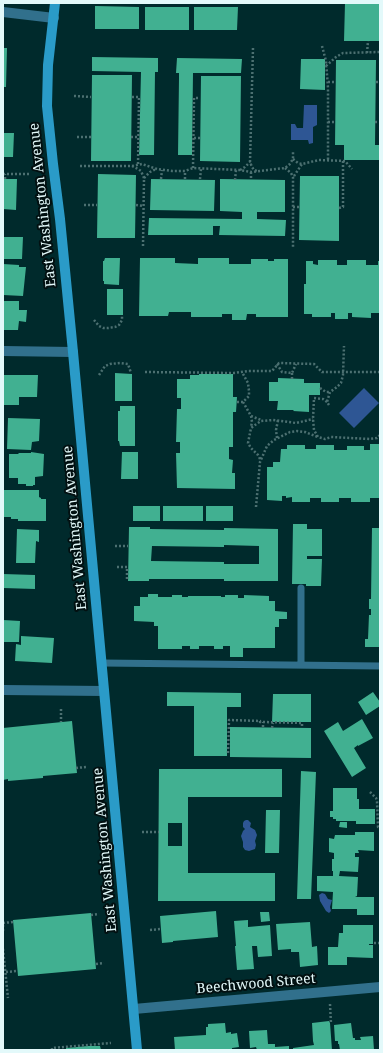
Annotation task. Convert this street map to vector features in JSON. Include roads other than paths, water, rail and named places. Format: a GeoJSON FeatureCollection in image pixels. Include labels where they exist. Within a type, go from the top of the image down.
{"type":"FeatureCollection","features":[{"type":"Feature","properties":{"kind":"main road","name":"East Washington Avenue"},"geometry":{"type":"LineString","coordinates":[[55,3],[48,65],[47,106],[73,352],[137,1050]]}},
{"type":"Feature","properties":{"kind":"street"},"geometry":{"type":"LineString","coordinates":[[3,12],[54,18]]}},
{"type":"Feature","properties":{"kind":"street"},"geometry":{"type":"LineString","coordinates":[[3,352],[73,352]]}},
{"type":"Feature","properties":{"kind":"street"},"geometry":{"type":"LineString","coordinates":[[3,690],[104,692]]}},
{"type":"Feature","properties":{"kind":"street","name":"Beechwood Street"},"geometry":{"type":"LineString","coordinates":[[134,1009],[380,987]]}},
{"type":"Feature","properties":{"kind":"lane"},"geometry":{"type":"LineString","coordinates":[[301,588],[301,665]]}},
{"type":"Feature","properties":{"kind":"lane"},"geometry":{"type":"LineString","coordinates":[[102,663],[380,666]]}},
{"type":"Feature","properties":{"kind":"water"},"geometry":{"type":"Polygon","coordinates":[[[304,105],[317,105],[317,125],[313,127],[313,143],[309,144],[308,140],[291,140],[291,124],[295,124],[297,128],[303,128],[304,105]]]}},
{"type":"Feature","properties":{"kind":"water"},"geometry":{"type":"Polygon","coordinates":[[[364,388],[379,403],[354,428],[339,413],[364,388]]]}},
{"type":"Feature","properties":{"kind":"water"},"geometry":{"type":"Polygon","coordinates":[[[246,820],[251,823],[250,827],[255,830],[257,835],[255,849],[249,851],[245,850],[243,847],[241,836],[245,829],[243,827],[243,823],[246,820]]]}},
{"type":"Feature","properties":{"kind":"water"},"geometry":{"type":"Polygon","coordinates":[[[322,893],[325,894],[328,899],[332,900],[330,907],[331,911],[329,913],[320,901],[319,895],[322,893]]]}}]}
